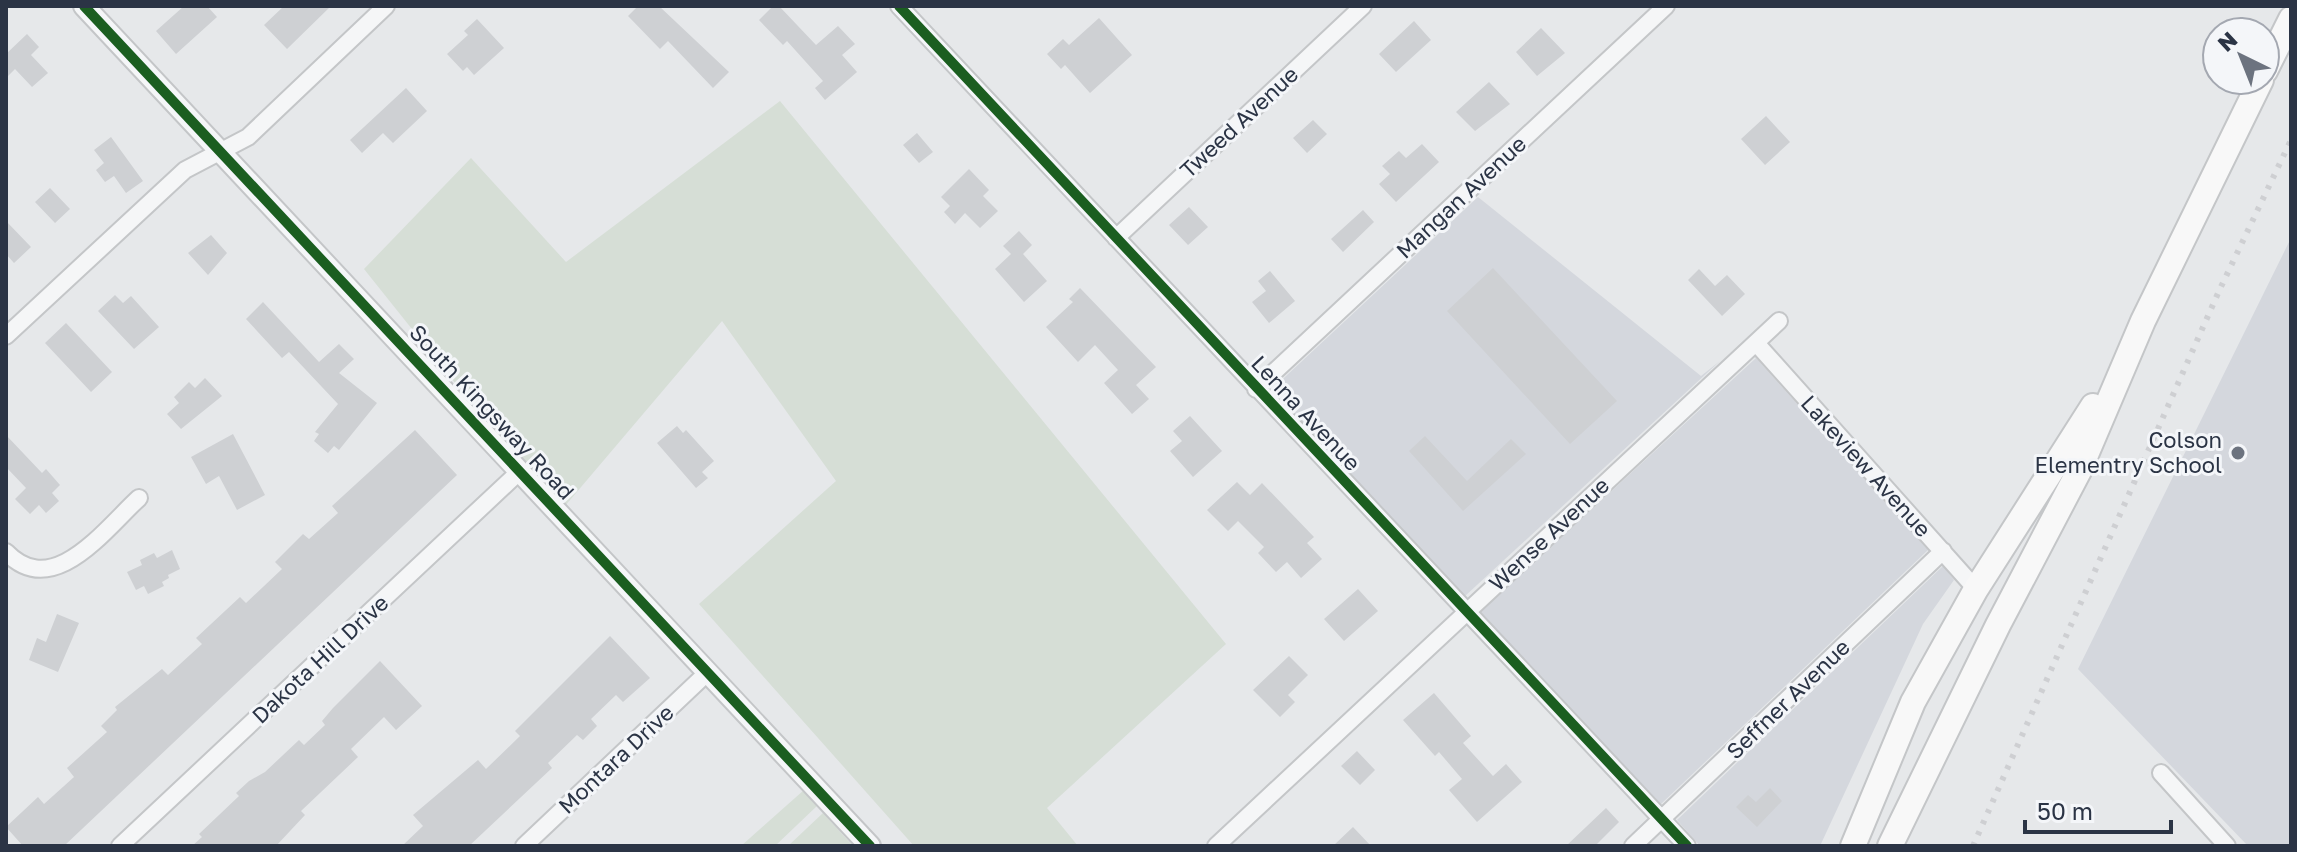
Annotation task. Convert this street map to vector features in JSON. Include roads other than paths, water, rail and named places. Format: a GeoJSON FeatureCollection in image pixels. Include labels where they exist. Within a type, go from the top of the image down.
{"type":"FeatureCollection","features":[{"type":"Feature","properties":{"kind":"main road"},"geometry":{"type":"LineString","coordinates":[[2281,39],[2291,19]]}},
{"type":"Feature","properties":{"kind":"main road"},"geometry":{"type":"LineString","coordinates":[[1890,846],[1977,667],[2079,471],[2143,321],[2253,96]]}},
{"type":"Feature","properties":{"kind":"main road"},"geometry":{"type":"LineString","coordinates":[[1853,846],[1913,702],[1976,589],[2066,452],[2143,321]]}},
{"type":"Feature","properties":{"kind":"street"},"geometry":{"type":"LineString","coordinates":[[6,336],[185,170],[248,137],[386,6]]}},
{"type":"Feature","properties":{"kind":"street","name":"Lenna Avenue"},"geometry":{"type":"LineString","coordinates":[[899,6],[1464,612],[1687,846]]}},
{"type":"Feature","properties":{"kind":"street","name":"Tweed Avenue"},"geometry":{"type":"LineString","coordinates":[[1116,238],[1363,6]]}},
{"type":"Feature","properties":{"kind":"street","name":"Mangan Avenue"},"geometry":{"type":"LineString","coordinates":[[1256,389],[1666,6]]}},
{"type":"Feature","properties":{"kind":"street","name":"South Kingsway Road"},"geometry":{"type":"LineString","coordinates":[[89,8],[219,153],[870,846]]}},
{"type":"Feature","properties":{"kind":"street","name":"Wense Avenue"},"geometry":{"type":"LineString","coordinates":[[1216,846],[1779,321]]}},
{"type":"Feature","properties":{"kind":"street","name":"Lakeview Avenue"},"geometry":{"type":"LineString","coordinates":[[1756,343],[1976,589]]}},
{"type":"Feature","properties":{"kind":"street","name":"Dakota Hill Drive"},"geometry":{"type":"LineString","coordinates":[[120,846],[520,471]]}},
{"type":"Feature","properties":{"kind":"street"},"geometry":{"type":"LineString","coordinates":[[6,552],[16,562],[34,571],[66,565],[139,498]]}},
{"type":"Feature","properties":{"kind":"street","name":"Seffner Avenue"},"geometry":{"type":"LineString","coordinates":[[1633,846],[1943,551]]}},
{"type":"Feature","properties":{"kind":"street","name":"Montara Drive"},"geometry":{"type":"LineString","coordinates":[[524,846],[708,672]]}},
{"type":"Feature","properties":{"kind":"street"},"geometry":{"type":"LineString","coordinates":[[2161,773],[2227,846]]}},
{"type":"Feature","properties":{"kind":"railway"},"geometry":{"type":"LineString","coordinates":[[1973,846],[2219,291],[2291,140]]}},
{"type":"Feature","properties":{"kind":"place","name":"Colson Elementry School"},"geometry":{"type":"Point","coordinates":[2238,453]}}]}
